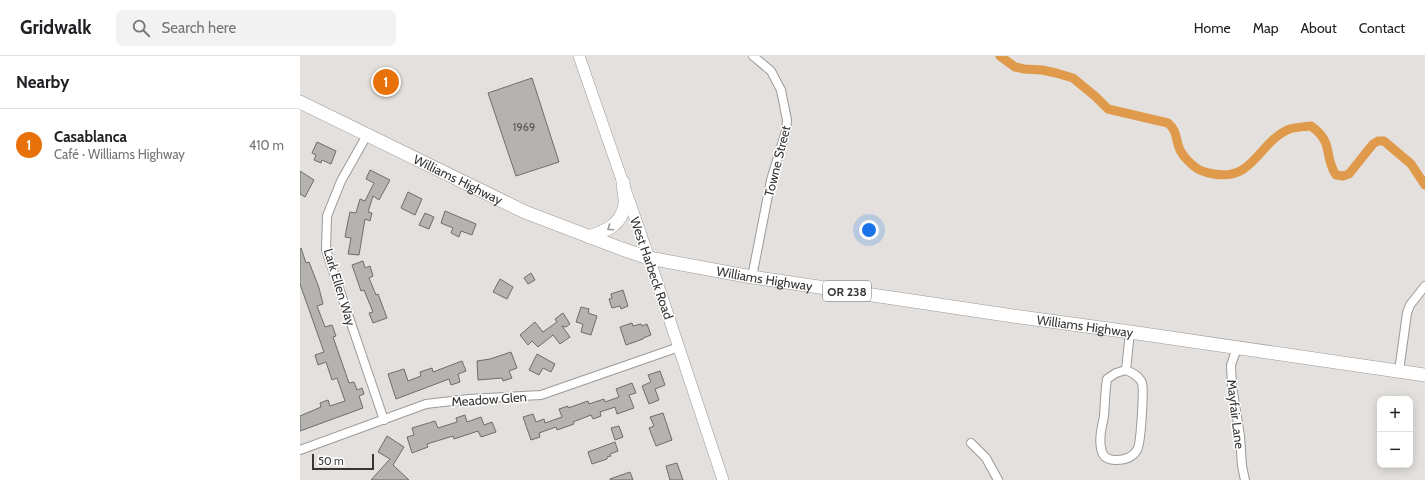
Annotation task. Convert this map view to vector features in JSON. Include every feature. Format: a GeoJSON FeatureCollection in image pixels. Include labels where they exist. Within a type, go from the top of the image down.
{"type":"FeatureCollection","features":[{"type":"Feature","properties":{"kind":"main road","name":"Williams Highway"},"geometry":{"type":"LineString","coordinates":[[300,102],[525,212],[649,258],[752,277],[1425,375]]}},
{"type":"Feature","properties":{"kind":"main road"},"geometry":{"type":"LineString","coordinates":[[589,237],[606,231],[619,222],[625,204],[623,182]]}},
{"type":"Feature","properties":{"kind":"street","name":"West Harbeck Road"},"geometry":{"type":"LineString","coordinates":[[579,56],[724,480]]}},
{"type":"Feature","properties":{"kind":"street","name":"Towne Street"},"geometry":{"type":"LineString","coordinates":[[752,277],[771,180],[788,120],[781,90],[771,71],[753,56]]}},
{"type":"Feature","properties":{"kind":"street","name":"Lark Ellen Way"},"geometry":{"type":"LineString","coordinates":[[367,136],[341,181],[327,216],[326,250],[384,420]]}},
{"type":"Feature","properties":{"kind":"street"},"geometry":{"type":"LineString","coordinates":[[1399,371],[1407,313],[1410,305],[1425,286]]}},
{"type":"Feature","properties":{"kind":"street"},"geometry":{"type":"LineString","coordinates":[[1126,370],[1130,332]]}},
{"type":"Feature","properties":{"kind":"street","name":"Meadow Glen"},"geometry":{"type":"LineString","coordinates":[[300,450],[426,404],[469,399],[541,395],[679,347]]}},
{"type":"Feature","properties":{"kind":"street","name":"Mayfair Lane"},"geometry":{"type":"LineString","coordinates":[[1237,348],[1231,365],[1232,386],[1245,480]]}},
{"type":"Feature","properties":{"kind":"street"},"geometry":{"type":"LineString","coordinates":[[1126,370],[1137,376],[1142,384],[1139,448],[1132,456],[1125,459],[1116,460],[1106,458],[1102,452],[1100,441],[1104,415],[1105,391],[1107,379],[1116,373],[1126,370]]}},
{"type":"Feature","properties":{"kind":"street"},"geometry":{"type":"LineString","coordinates":[[971,443],[986,458],[998,480]]}},
{"type":"Feature","properties":{"kind":"building"},"geometry":{"type":"Polygon","coordinates":[[[532,78],[559,162],[516,176],[488,93],[532,78]]]}},
{"type":"Feature","properties":{"kind":"building"},"geometry":{"type":"Polygon","coordinates":[[[317,142],[336,151],[331,164],[322,160],[321,163],[314,160],[316,155],[312,153],[317,142]]]}},
{"type":"Feature","properties":{"kind":"building"},"geometry":{"type":"Polygon","coordinates":[[[370,170],[390,180],[379,200],[373,196],[368,212],[372,213],[370,221],[365,219],[359,255],[348,254],[351,238],[345,237],[350,212],[356,213],[360,199],[365,201],[374,183],[366,179],[370,170]]]}},
{"type":"Feature","properties":{"kind":"building"},"geometry":{"type":"Polygon","coordinates":[[[300,171],[314,180],[305,197],[300,194],[300,171]]]}},
{"type":"Feature","properties":{"kind":"building"},"geometry":{"type":"Polygon","coordinates":[[[408,192],[422,199],[415,215],[401,208],[408,192]]]}},
{"type":"Feature","properties":{"kind":"building"},"geometry":{"type":"Polygon","coordinates":[[[445,211],[476,224],[472,235],[461,231],[459,237],[451,233],[453,228],[441,223],[445,211]]]}},
{"type":"Feature","properties":{"kind":"building"},"geometry":{"type":"Polygon","coordinates":[[[425,213],[434,217],[429,229],[419,225],[425,213]]]}},
{"type":"Feature","properties":{"kind":"building"},"geometry":{"type":"Polygon","coordinates":[[[301,248],[306,263],[309,262],[319,288],[323,304],[317,306],[325,327],[332,325],[336,336],[333,337],[349,383],[354,382],[357,390],[362,388],[364,394],[359,396],[363,408],[300,431],[300,416],[321,407],[320,403],[328,400],[330,406],[345,401],[337,378],[332,380],[326,362],[318,365],[315,355],[324,352],[300,284],[301,248]]]}},
{"type":"Feature","properties":{"kind":"building"},"geometry":{"type":"Polygon","coordinates":[[[363,261],[365,268],[370,266],[373,276],[369,278],[376,295],[378,294],[387,318],[373,323],[369,313],[373,312],[364,290],[361,291],[352,265],[363,261]]]}},
{"type":"Feature","properties":{"kind":"building"},"geometry":{"type":"Polygon","coordinates":[[[531,273],[535,280],[528,284],[524,278],[531,273]]]}},
{"type":"Feature","properties":{"kind":"building"},"geometry":{"type":"Polygon","coordinates":[[[500,279],[513,287],[507,299],[493,292],[500,279]]]}},
{"type":"Feature","properties":{"kind":"building"},"geometry":{"type":"Polygon","coordinates":[[[623,290],[628,306],[621,309],[620,306],[612,308],[609,299],[612,298],[611,294],[623,290]]]}},
{"type":"Feature","properties":{"kind":"building"},"geometry":{"type":"Polygon","coordinates":[[[581,307],[589,309],[588,313],[597,316],[591,335],[581,332],[583,324],[576,322],[581,307]]]}},
{"type":"Feature","properties":{"kind":"building"},"geometry":{"type":"Polygon","coordinates":[[[563,313],[570,324],[566,327],[562,326],[570,337],[560,344],[553,335],[538,347],[532,341],[528,345],[520,335],[535,322],[543,332],[557,322],[555,319],[563,313]]]}},
{"type":"Feature","properties":{"kind":"building"},"geometry":{"type":"Polygon","coordinates":[[[632,323],[633,326],[641,324],[642,326],[647,324],[651,335],[626,345],[620,327],[632,323]]]}},
{"type":"Feature","properties":{"kind":"building"},"geometry":{"type":"Polygon","coordinates":[[[511,352],[517,368],[509,371],[512,378],[503,381],[502,378],[478,380],[477,361],[490,359],[511,352]]]}},
{"type":"Feature","properties":{"kind":"building"},"geometry":{"type":"Polygon","coordinates":[[[537,354],[555,364],[551,372],[543,368],[539,375],[529,370],[537,354]]]}},
{"type":"Feature","properties":{"kind":"building"},"geometry":{"type":"Polygon","coordinates":[[[462,361],[466,371],[458,374],[460,382],[451,385],[449,379],[396,399],[388,374],[404,369],[408,381],[421,376],[420,372],[432,368],[433,372],[462,361]]]}},
{"type":"Feature","properties":{"kind":"building"},"geometry":{"type":"Polygon","coordinates":[[[660,371],[665,385],[655,389],[659,400],[649,404],[642,386],[651,382],[648,375],[660,371]]]}},
{"type":"Feature","properties":{"kind":"building"},"geometry":{"type":"Polygon","coordinates":[[[632,383],[636,393],[629,395],[634,408],[617,414],[615,407],[600,412],[601,416],[593,419],[591,415],[573,422],[574,424],[557,430],[556,427],[539,433],[540,437],[531,440],[523,417],[533,414],[536,422],[544,419],[545,423],[562,417],[559,409],[568,406],[568,408],[588,401],[589,404],[604,399],[605,402],[619,397],[616,389],[632,383]]]}},
{"type":"Feature","properties":{"kind":"building"},"geometry":{"type":"Polygon","coordinates":[[[663,413],[672,440],[656,446],[649,428],[654,426],[650,417],[663,413]]]}},
{"type":"Feature","properties":{"kind":"building"},"geometry":{"type":"Polygon","coordinates":[[[465,415],[467,422],[481,417],[484,425],[492,422],[496,432],[481,437],[478,431],[454,439],[453,436],[427,444],[428,447],[412,453],[407,437],[414,435],[412,428],[435,421],[438,428],[457,422],[456,418],[465,415]]]}},
{"type":"Feature","properties":{"kind":"building"},"geometry":{"type":"Polygon","coordinates":[[[619,426],[623,437],[615,440],[611,428],[619,426]]]}},
{"type":"Feature","properties":{"kind":"building"},"geometry":{"type":"Polygon","coordinates":[[[387,436],[404,447],[393,465],[409,480],[371,480],[390,459],[378,452],[387,436]]]}},
{"type":"Feature","properties":{"kind":"building"},"geometry":{"type":"Polygon","coordinates":[[[615,442],[618,451],[610,454],[611,456],[607,457],[607,459],[592,464],[588,452],[615,442]]]}},
{"type":"Feature","properties":{"kind":"building"},"geometry":{"type":"Polygon","coordinates":[[[677,463],[683,480],[670,480],[666,466],[677,463]]]}},
{"type":"Feature","properties":{"kind":"building"},"geometry":{"type":"Polygon","coordinates":[[[630,472],[633,480],[610,480],[610,479],[630,472]]]}},
{"type":"Feature","properties":{"kind":"waterway"},"geometry":{"type":"LineString","coordinates":[[1000,56],[1015,67],[1042,70],[1073,78],[1108,109],[1168,123],[1173,129],[1178,146],[1183,155],[1199,170],[1214,174],[1227,175],[1238,172],[1247,167],[1277,136],[1290,129],[1311,126],[1323,138],[1332,168],[1336,175],[1343,176],[1349,174],[1373,144],[1378,141],[1384,141],[1411,164],[1425,185]]}},
{"type":"Feature","properties":{"kind":"place","name":"Casablanca"},"geometry":{"type":"Point","coordinates":[386,82]}}]}
